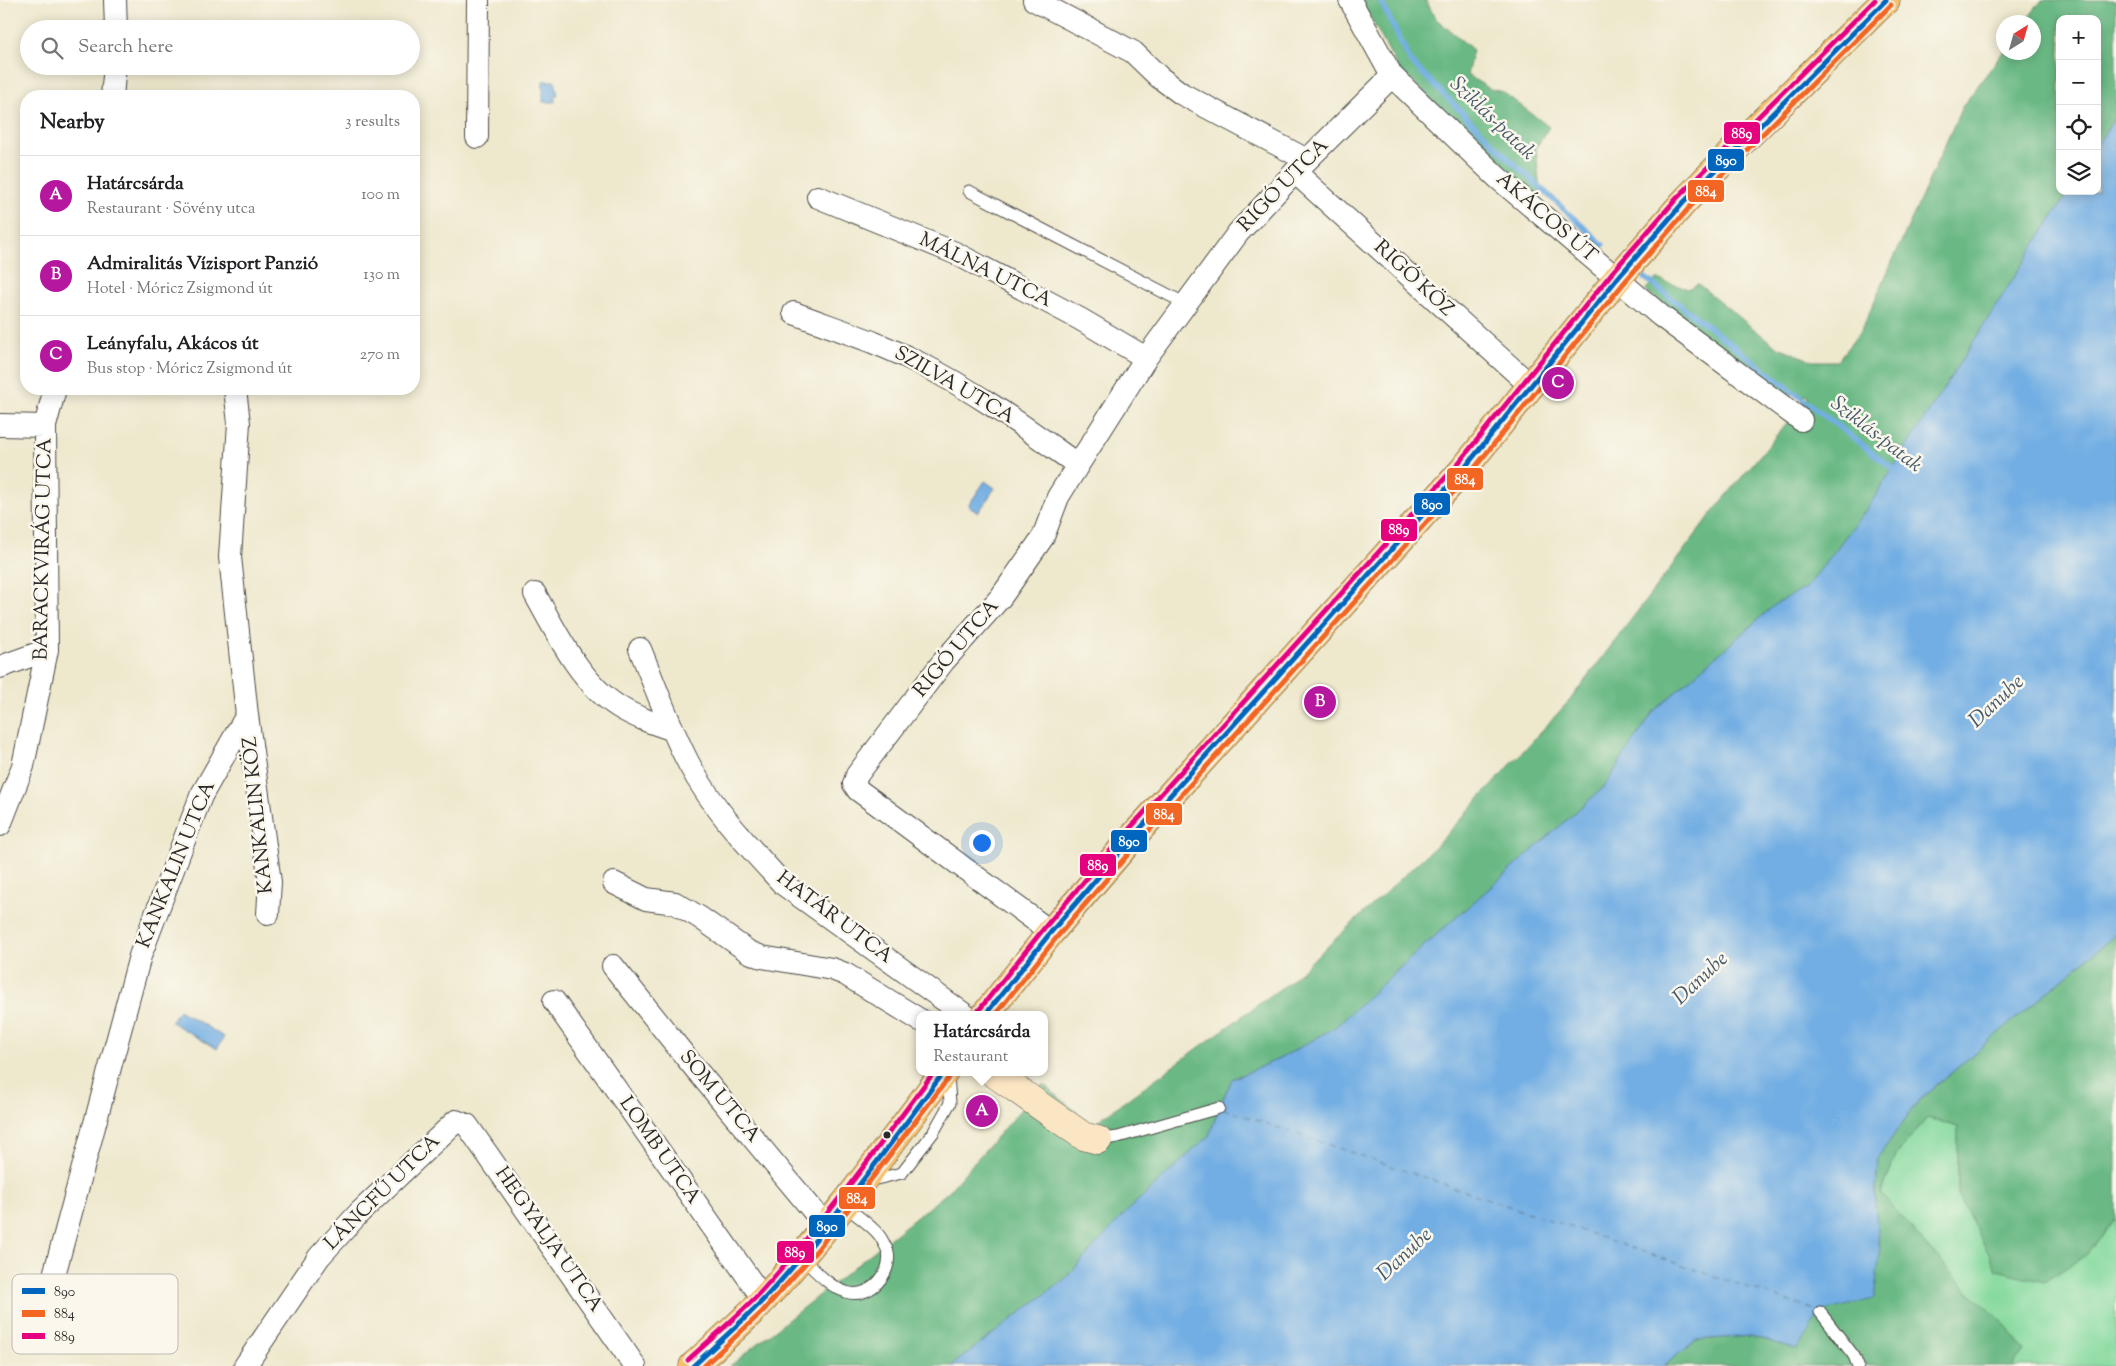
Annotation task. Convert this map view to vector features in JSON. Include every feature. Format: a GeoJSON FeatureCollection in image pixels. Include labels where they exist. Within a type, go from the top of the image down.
{"type":"FeatureCollection","features":[{"type":"Feature","properties":{"kind":"main road"},"geometry":{"type":"LineString","coordinates":[[988,1011],[1051,932],[1130,840],[1462,471],[1617,279],[1708,176],[1886,0]]}},
{"type":"Feature","properties":{"kind":"main road"},"geometry":{"type":"LineString","coordinates":[[693,1366],[764,1300],[801,1257],[844,1205],[941,1076]]}},
{"type":"Feature","properties":{"kind":"street"},"geometry":{"type":"LineString","coordinates":[[116,0],[116,20]]}},
{"type":"Feature","properties":{"kind":"street"},"geometry":{"type":"LineString","coordinates":[[476,137],[478,0]]}},
{"type":"Feature","properties":{"kind":"street","name":"RIGÓ KÖZ"},"geometry":{"type":"LineString","coordinates":[[1034,0],[1133,52],[1159,77],[1182,94],[1301,166],[1531,386]]}},
{"type":"Feature","properties":{"kind":"street","name":"AKÁCOS ÚT"},"geometry":{"type":"LineString","coordinates":[[1350,0],[1392,76],[1498,178],[1662,316],[1801,420]]}},
{"type":"Feature","properties":{"kind":"street"},"geometry":{"type":"LineString","coordinates":[[113,90],[114,75]]}},
{"type":"Feature","properties":{"kind":"street","name":"RIGÓ UTCA"},"geometry":{"type":"LineString","coordinates":[[1051,932],[858,790],[854,784],[857,775],[937,670],[1000,597],[1043,537],[1058,497],[1146,358],[1238,233],[1301,166],[1392,76]]}},
{"type":"Feature","properties":{"kind":"street","name":"MÁLNA UTCA"},"geometry":{"type":"LineString","coordinates":[[818,196],[955,253],[1080,318],[1146,358]]}},
{"type":"Feature","properties":{"kind":"street","name":"SZILVA UTCA"},"geometry":{"type":"LineString","coordinates":[[794,313],[886,348],[921,364],[986,401],[1078,465]]}},
{"type":"Feature","properties":{"kind":"street","name":"BARACKVIRÁG UTCA"},"geometry":{"type":"LineString","coordinates":[[0,825],[23,766],[47,650],[45,426],[53,395]]}},
{"type":"Feature","properties":{"kind":"street"},"geometry":{"type":"LineString","coordinates":[[236,395],[239,424],[230,557],[247,715]]}},
{"type":"Feature","properties":{"kind":"street"},"geometry":{"type":"LineString","coordinates":[[0,425],[45,426]]}},
{"type":"Feature","properties":{"kind":"street"},"geometry":{"type":"LineString","coordinates":[[535,594],[574,659],[591,683],[602,694],[618,707],[638,717],[671,729]]}},
{"type":"Feature","properties":{"kind":"street","name":"HATÁR UTCA"},"geometry":{"type":"LineString","coordinates":[[640,649],[671,729],[691,767],[740,837],[783,884],[959,1011]]}},
{"type":"Feature","properties":{"kind":"street"},"geometry":{"type":"LineString","coordinates":[[0,667],[47,650]]}},
{"type":"Feature","properties":{"kind":"street","name":"KANKALIN KÖZ"},"geometry":{"type":"LineString","coordinates":[[247,715],[270,882],[268,914]]}},
{"type":"Feature","properties":{"kind":"street","name":"KANKALIN UTCA"},"geometry":{"type":"LineString","coordinates":[[54,1274],[140,956],[201,796],[247,715]]}},
{"type":"Feature","properties":{"kind":"street"},"geometry":{"type":"LineString","coordinates":[[614,883],[646,899],[675,902],[700,917],[749,952],[762,957],[832,968],[916,1018]]}},
{"type":"Feature","properties":{"kind":"street","name":"SOM UTCA"},"geometry":{"type":"LineString","coordinates":[[613,966],[826,1226]]}},
{"type":"Feature","properties":{"kind":"street","name":"LOMB UTCA"},"geometry":{"type":"LineString","coordinates":[[554,1001],[764,1300]]}},
{"type":"Feature","properties":{"kind":"street"},"geometry":{"type":"LineString","coordinates":[[998,1076],[1083,1136],[1098,1140]]}},
{"type":"Feature","properties":{"kind":"street","name":"LÁNCFŰ UTCA"},"geometry":{"type":"LineString","coordinates":[[245,1366],[319,1257],[358,1213],[456,1121]]}},
{"type":"Feature","properties":{"kind":"street","name":"HEGYALJA UTCA"},"geometry":{"type":"LineString","coordinates":[[456,1121],[467,1125],[635,1366]]}},
{"type":"Feature","properties":{"kind":"lane"},"geometry":{"type":"LineString","coordinates":[[969,191],[1186,304]]}},
{"type":"Feature","properties":{"kind":"lane"},"geometry":{"type":"LineString","coordinates":[[861,1182],[902,1174],[934,1132],[950,1103],[948,1076]]}},
{"type":"Feature","properties":{"kind":"lane"},"geometry":{"type":"LineString","coordinates":[[1098,1140],[1118,1138],[1219,1108]]}},
{"type":"Feature","properties":{"kind":"lane"},"geometry":{"type":"LineString","coordinates":[[801,1257],[825,1279],[846,1292],[861,1294],[877,1285],[888,1266],[888,1252],[880,1236],[844,1205]]}},
{"type":"Feature","properties":{"kind":"lane"},"geometry":{"type":"LineString","coordinates":[[1820,1312],[1854,1356],[1858,1366]]}},
{"type":"Feature","properties":{"kind":"green space"},"geometry":{"type":"Polygon","coordinates":[[[1361,0],[1426,0],[1435,18],[1473,50],[1467,75],[1490,89],[1503,92],[1549,127],[1536,148],[1541,204],[1398,68],[1361,0]]]}},
{"type":"Feature","properties":{"kind":"green space"},"geometry":{"type":"Polygon","coordinates":[[[2042,0],[2116,0],[2116,116],[2101,139],[2101,15],[2056,15],[2056,195],[2066,195],[1869,506],[1807,587],[1777,603],[1654,711],[1603,788],[1334,1028],[1281,1058],[1232,1079],[1219,1107],[1209,1136],[1129,1209],[1065,1279],[951,1366],[730,1366],[948,1192],[1043,1084],[1092,1125],[1288,983],[1437,845],[1570,700],[1713,512],[1809,396],[1780,393],[1645,290],[1656,279],[1688,289],[1698,284],[1774,345],[1812,361],[1837,361],[1861,331],[1962,107],[1997,60],[2041,60],[2041,15],[2030,15],[2042,0]]]}},
{"type":"Feature","properties":{"kind":"green space"},"geometry":{"type":"Polygon","coordinates":[[[2116,934],[2116,1218],[2086,1255],[2044,1282],[1997,1270],[1958,1194],[1958,1127],[1927,1118],[1896,1155],[1881,1194],[1967,1290],[2001,1320],[2025,1351],[2012,1366],[1664,1366],[1696,1340],[1751,1336],[1797,1349],[1820,1312],[1880,1253],[1875,1205],[1878,1157],[1919,1100],[2116,934]]]}},
{"type":"Feature","properties":{"kind":"green space"},"geometry":{"type":"Polygon","coordinates":[[[1927,1118],[1958,1127],[1958,1194],[2086,1255],[2116,1218],[2116,1366],[2012,1366],[2025,1351],[2001,1320],[1967,1290],[1881,1195],[1896,1155],[1927,1118]]]}},
{"type":"Feature","properties":{"kind":"water"},"geometry":{"type":"Polygon","coordinates":[[[543,81],[555,81],[558,95],[555,95],[555,102],[543,102],[543,81]]]}},
{"type":"Feature","properties":{"kind":"water","name":"Danube"},"geometry":{"type":"Polygon","coordinates":[[[2116,116],[2116,934],[1919,1100],[1878,1157],[1875,1205],[1880,1253],[1874,1299],[1820,1312],[1810,1331],[1797,1349],[1751,1336],[1696,1340],[1664,1366],[951,1366],[1065,1279],[1129,1209],[1209,1136],[1232,1079],[1281,1058],[1334,1028],[1603,788],[1654,711],[1777,603],[1807,587],[1869,506],[2066,195],[2101,195],[2101,139],[2116,116]]]}},
{"type":"Feature","properties":{"kind":"water"},"geometry":{"type":"Polygon","coordinates":[[[985,481],[995,488],[978,513],[968,506],[985,481]]]}},
{"type":"Feature","properties":{"kind":"water"},"geometry":{"type":"Polygon","coordinates":[[[179,1010],[224,1037],[217,1049],[171,1022],[179,1010]]]}},
{"type":"Feature","properties":{"kind":"waterway","name":"Sziklás-patak"},"geometry":{"type":"LineString","coordinates":[[1380,0],[1411,62],[1510,160],[1603,245]]}},
{"type":"Feature","properties":{"kind":"waterway","name":"Sziklás-patak"},"geometry":{"type":"LineString","coordinates":[[1645,278],[1899,473]]}},
{"type":"Feature","properties":{"kind":"ferry route"},"geometry":{"type":"LineString","coordinates":[[1224,1109],[1814,1310]]}},
{"type":"Feature","properties":{"kind":"transit line","name":"889"},"geometry":{"type":"LineString","coordinates":[[979,1010],[1045,927],[1124,835],[1456,466],[1611,274],[1677,198],[1875,0]]}},
{"type":"Feature","properties":{"kind":"transit line","name":"890"},"geometry":{"type":"LineString","coordinates":[[988,1011],[1051,932],[1130,840],[1462,471],[1617,279],[1683,203],[1886,0]]}},
{"type":"Feature","properties":{"kind":"transit line","name":"884"},"geometry":{"type":"LineString","coordinates":[[998,1011],[1057,937],[1136,845],[1468,476],[1623,284],[1689,208],[1891,5]]}},
{"type":"Feature","properties":{"kind":"transit line","name":"889"},"geometry":{"type":"LineString","coordinates":[[688,1360],[751,1302],[783,1267],[850,1185],[931,1076]]}},
{"type":"Feature","properties":{"kind":"transit line","name":"890"},"geometry":{"type":"LineString","coordinates":[[693,1366],[747,1316],[789,1271],[857,1188],[941,1076]]}},
{"type":"Feature","properties":{"kind":"transit line","name":"884"},"geometry":{"type":"LineString","coordinates":[[704,1366],[762,1312],[818,1249],[950,1076]]}},
{"type":"Feature","properties":{"kind":"place","name":"Leányfalu, Akácos út"},"geometry":{"type":"Point","coordinates":[1558,383]}},
{"type":"Feature","properties":{"kind":"place","name":"Admiralitás Vízisport Panzió"},"geometry":{"type":"Point","coordinates":[1320,702]}},
{"type":"Feature","properties":{"kind":"place","name":"Határcsárda"},"geometry":{"type":"Point","coordinates":[982,1111]}}]}
